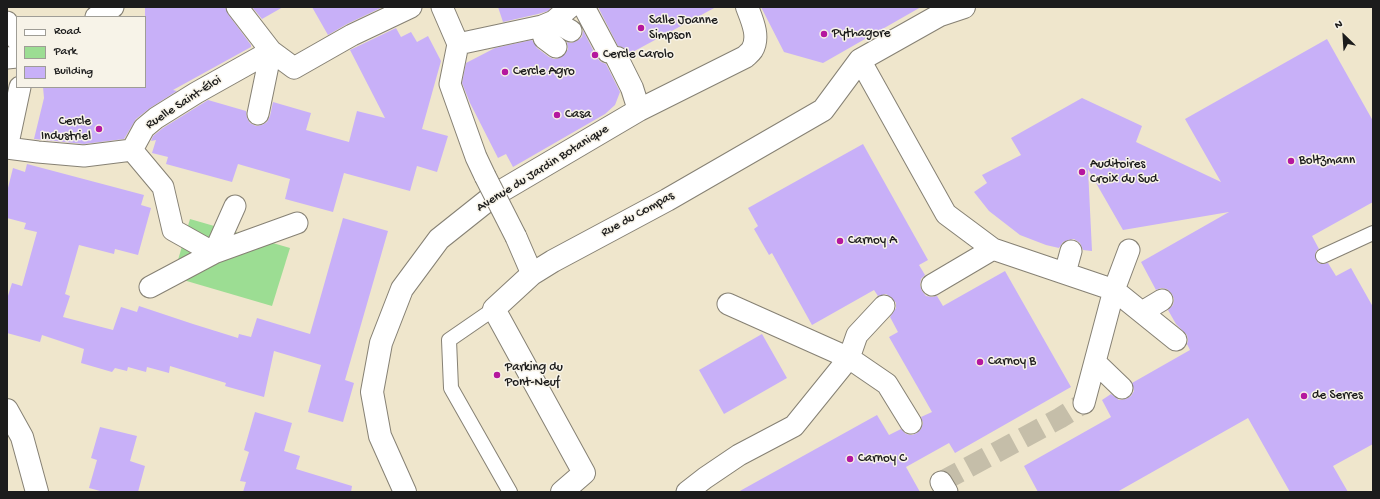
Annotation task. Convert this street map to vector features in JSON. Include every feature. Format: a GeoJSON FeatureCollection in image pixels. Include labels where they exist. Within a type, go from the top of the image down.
{"type":"FeatureCollection","features":[{"type":"Feature","properties":{"kind":"street"},"geometry":{"type":"LineString","coordinates":[[98,16],[113,7]]}},
{"type":"Feature","properties":{"kind":"street"},"geometry":{"type":"LineString","coordinates":[[237,7],[271,50],[294,68],[352,35],[411,7]]}},
{"type":"Feature","properties":{"kind":"street"},"geometry":{"type":"LineString","coordinates":[[442,7],[458,44],[450,84],[470,160],[485,176],[516,237],[532,274]]}},
{"type":"Feature","properties":{"kind":"street"},"geometry":{"type":"LineString","coordinates":[[556,47],[544,38],[556,26],[570,7]]}},
{"type":"Feature","properties":{"kind":"street"},"geometry":{"type":"LineString","coordinates":[[584,7],[632,88],[639,110]]}},
{"type":"Feature","properties":{"kind":"street","name":"Avenue du Jardin Botanique"},"geometry":{"type":"LineString","coordinates":[[405,492],[380,436],[372,392],[380,343],[402,289],[439,239],[488,200],[639,110],[745,57],[752,50],[756,37],[753,22],[747,7]]}},
{"type":"Feature","properties":{"kind":"street","name":"Rue du Compas"},"geometry":{"type":"LineString","coordinates":[[494,309],[532,274],[667,200],[823,110],[860,60],[940,15],[963,7]]}},
{"type":"Feature","properties":{"kind":"street"},"geometry":{"type":"LineString","coordinates":[[7,22],[16,38]]}},
{"type":"Feature","properties":{"kind":"street"},"geometry":{"type":"LineString","coordinates":[[458,44],[556,26]]}},
{"type":"Feature","properties":{"kind":"street"},"geometry":{"type":"LineString","coordinates":[[258,114],[271,50]]}},
{"type":"Feature","properties":{"kind":"street","name":"Ruelle Saint-Éloi"},"geometry":{"type":"LineString","coordinates":[[132,150],[144,128],[156,118],[271,50]]}},
{"type":"Feature","properties":{"kind":"street"},"geometry":{"type":"LineString","coordinates":[[860,60],[946,214],[993,249],[1114,290],[1176,340]]}},
{"type":"Feature","properties":{"kind":"street"},"geometry":{"type":"LineString","coordinates":[[20,88],[7,148],[84,156],[132,150],[163,187],[173,230],[214,254]]}},
{"type":"Feature","properties":{"kind":"street"},"geometry":{"type":"LineString","coordinates":[[214,254],[235,206]]}},
{"type":"Feature","properties":{"kind":"street"},"geometry":{"type":"LineString","coordinates":[[150,287],[214,254],[297,223]]}},
{"type":"Feature","properties":{"kind":"street"},"geometry":{"type":"LineString","coordinates":[[932,286],[993,249]]}},
{"type":"Feature","properties":{"kind":"street"},"geometry":{"type":"LineString","coordinates":[[1084,403],[1114,290],[1129,250]]}},
{"type":"Feature","properties":{"kind":"street"},"geometry":{"type":"LineString","coordinates":[[1065,273],[1071,251]]}},
{"type":"Feature","properties":{"kind":"street"},"geometry":{"type":"LineString","coordinates":[[1142,312],[1162,300]]}},
{"type":"Feature","properties":{"kind":"street"},"geometry":{"type":"LineString","coordinates":[[728,304],[849,358],[888,384],[911,423]]}},
{"type":"Feature","properties":{"kind":"street"},"geometry":{"type":"LineString","coordinates":[[688,492],[705,478],[739,455],[794,426],[849,358],[857,335],[884,306]]}},
{"type":"Feature","properties":{"kind":"street"},"geometry":{"type":"LineString","coordinates":[[494,309],[584,472],[562,492]]}},
{"type":"Feature","properties":{"kind":"street"},"geometry":{"type":"LineString","coordinates":[[1095,362],[1122,388]]}},
{"type":"Feature","properties":{"kind":"street"},"geometry":{"type":"LineString","coordinates":[[7,410],[22,437],[37,492]]}},
{"type":"Feature","properties":{"kind":"lane"},"geometry":{"type":"LineString","coordinates":[[1323,256],[1373,233]]}},
{"type":"Feature","properties":{"kind":"lane"},"geometry":{"type":"LineString","coordinates":[[494,309],[450,340],[451,388],[510,492]]}},
{"type":"Feature","properties":{"kind":"green space"},"geometry":{"type":"Polygon","coordinates":[[[190,219],[290,248],[272,306],[173,277],[190,219]]]}},
{"type":"Feature","properties":{"kind":"building"},"geometry":{"type":"Polygon","coordinates":[[[145,7],[225,7],[228,14],[251,47],[173,90],[177,91],[136,119],[124,139],[84,144],[34,139],[44,98],[43,88],[146,88],[145,7]]]}},
{"type":"Feature","properties":{"kind":"building"},"geometry":{"type":"Polygon","coordinates":[[[252,7],[283,7],[262,19],[252,7]]]}},
{"type":"Feature","properties":{"kind":"building"},"geometry":{"type":"Polygon","coordinates":[[[312,7],[383,7],[328,35],[312,7]]]}},
{"type":"Feature","properties":{"kind":"building"},"geometry":{"type":"Polygon","coordinates":[[[498,7],[552,7],[548,11],[503,22],[498,7]]]}},
{"type":"Feature","properties":{"kind":"building","name":"Salle Joanne Simpson"},"geometry":{"type":"Polygon","coordinates":[[[598,7],[716,7],[629,54],[624,48],[618,46],[598,7]]]}},
{"type":"Feature","properties":{"kind":"building","name":"Pythagore"},"geometry":{"type":"Polygon","coordinates":[[[761,7],[921,7],[823,63],[784,52],[761,7]]]}},
{"type":"Feature","properties":{"kind":"building"},"geometry":{"type":"Polygon","coordinates":[[[396,28],[401,37],[411,32],[417,42],[428,36],[441,61],[422,129],[448,136],[437,172],[417,166],[410,191],[344,173],[333,212],[285,199],[290,179],[238,164],[232,182],[166,164],[168,157],[152,153],[156,140],[151,141],[153,136],[163,128],[208,100],[246,111],[247,118],[250,123],[256,126],[267,122],[273,102],[311,113],[306,130],[349,142],[357,111],[385,118],[350,50],[396,28]]]}},
{"type":"Feature","properties":{"kind":"building"},"geometry":{"type":"Polygon","coordinates":[[[583,30],[597,58],[606,64],[620,92],[615,105],[605,114],[513,167],[506,154],[498,158],[470,103],[462,83],[466,63],[495,48],[532,40],[537,48],[549,57],[554,59],[560,58],[568,49],[567,42],[571,43],[577,41],[582,37],[583,30]]]}},
{"type":"Feature","properties":{"kind":"building"},"geometry":{"type":"Polygon","coordinates":[[[1327,39],[1373,121],[1373,202],[1312,236],[1319,249],[1316,251],[1315,256],[1318,263],[1328,263],[1336,276],[1351,268],[1373,307],[1373,444],[1333,466],[1348,492],[1290,492],[1248,418],[1117,492],[1038,492],[1024,466],[1111,417],[1102,400],[1111,394],[1119,400],[1126,399],[1131,396],[1134,391],[1132,383],[1190,350],[1187,344],[1187,335],[1176,324],[1168,310],[1173,305],[1174,299],[1172,294],[1167,289],[1161,288],[1156,290],[1141,262],[1229,212],[1123,230],[1088,169],[1092,251],[1083,250],[1080,243],[1074,239],[1063,242],[1059,248],[1046,245],[1020,235],[989,211],[974,192],[987,183],[982,175],[1021,155],[1011,138],[1082,98],[1142,126],[1136,142],[1221,182],[1185,119],[1327,39]]]}},
{"type":"Feature","properties":{"kind":"building"},"geometry":{"type":"Polygon","coordinates":[[[863,144],[928,260],[919,265],[925,275],[921,279],[920,285],[926,296],[937,296],[943,306],[1005,271],[1071,387],[955,453],[949,443],[906,467],[920,492],[738,492],[877,415],[889,435],[901,429],[906,434],[912,435],[921,429],[923,423],[921,417],[932,412],[889,337],[898,332],[890,317],[896,308],[896,303],[892,298],[886,294],[878,296],[874,290],[812,325],[772,253],[769,255],[754,229],[758,226],[748,208],[863,144]]]}},
{"type":"Feature","properties":{"kind":"building"},"geometry":{"type":"Polygon","coordinates":[[[27,164],[144,195],[141,205],[151,208],[138,255],[115,249],[114,254],[79,245],[65,294],[70,296],[63,317],[113,330],[121,307],[137,312],[139,306],[238,338],[239,334],[251,337],[257,318],[310,334],[343,218],[388,231],[345,380],[354,383],[343,422],[308,412],[321,365],[274,351],[264,397],[225,386],[226,383],[170,366],[169,373],[147,367],[146,372],[128,367],[127,371],[115,368],[112,372],[81,363],[84,349],[42,335],[40,342],[7,333],[7,299],[12,283],[22,286],[37,232],[24,229],[26,223],[7,218],[7,192],[13,168],[25,172],[27,164]]]}},
{"type":"Feature","properties":{"kind":"building"},"geometry":{"type":"Polygon","coordinates":[[[762,334],[787,378],[724,414],[699,370],[762,334]]]}},
{"type":"Feature","properties":{"kind":"building"},"geometry":{"type":"Polygon","coordinates":[[[255,412],[292,423],[284,451],[300,456],[296,469],[352,486],[351,492],[243,492],[246,482],[240,481],[249,452],[244,450],[255,412]]]}},
{"type":"Feature","properties":{"kind":"building"},"geometry":{"type":"Polygon","coordinates":[[[100,427],[137,436],[130,461],[145,466],[138,492],[104,492],[89,488],[97,460],[91,458],[100,427]]]}},
{"type":"Feature","properties":{"kind":"tunnel"},"geometry":{"type":"LineString","coordinates":[[941,482],[1060,418],[1084,403]]}},
{"type":"Feature","properties":{"kind":"place","name":"Salle Joanne Simpson"},"geometry":{"type":"Point","coordinates":[641,28]}},
{"type":"Feature","properties":{"kind":"place","name":"Pythagore"},"geometry":{"type":"Point","coordinates":[824,34]}},
{"type":"Feature","properties":{"kind":"place","name":"Cercle Carolo"},"geometry":{"type":"Point","coordinates":[595,55]}},
{"type":"Feature","properties":{"kind":"place","name":"Cercle Agro"},"geometry":{"type":"Point","coordinates":[505,72]}},
{"type":"Feature","properties":{"kind":"place","name":"Casa"},"geometry":{"type":"Point","coordinates":[557,115]}},
{"type":"Feature","properties":{"kind":"place","name":"Cercle Industriel"},"geometry":{"type":"Point","coordinates":[99,129]}},
{"type":"Feature","properties":{"kind":"place","name":"Boltzmann"},"geometry":{"type":"Point","coordinates":[1291,161]}},
{"type":"Feature","properties":{"kind":"place","name":"Auditoires Croix du Sud"},"geometry":{"type":"Point","coordinates":[1082,172]}},
{"type":"Feature","properties":{"kind":"place","name":"Carnoy A"},"geometry":{"type":"Point","coordinates":[840,241]}},
{"type":"Feature","properties":{"kind":"place","name":"Carnoy B"},"geometry":{"type":"Point","coordinates":[980,362]}},
{"type":"Feature","properties":{"kind":"place","name":"Parking du Pont-Neuf"},"geometry":{"type":"Point","coordinates":[497,375]}},
{"type":"Feature","properties":{"kind":"place","name":"de Serres"},"geometry":{"type":"Point","coordinates":[1304,396]}},
{"type":"Feature","properties":{"kind":"place","name":"Carnoy C"},"geometry":{"type":"Point","coordinates":[850,459]}}]}
